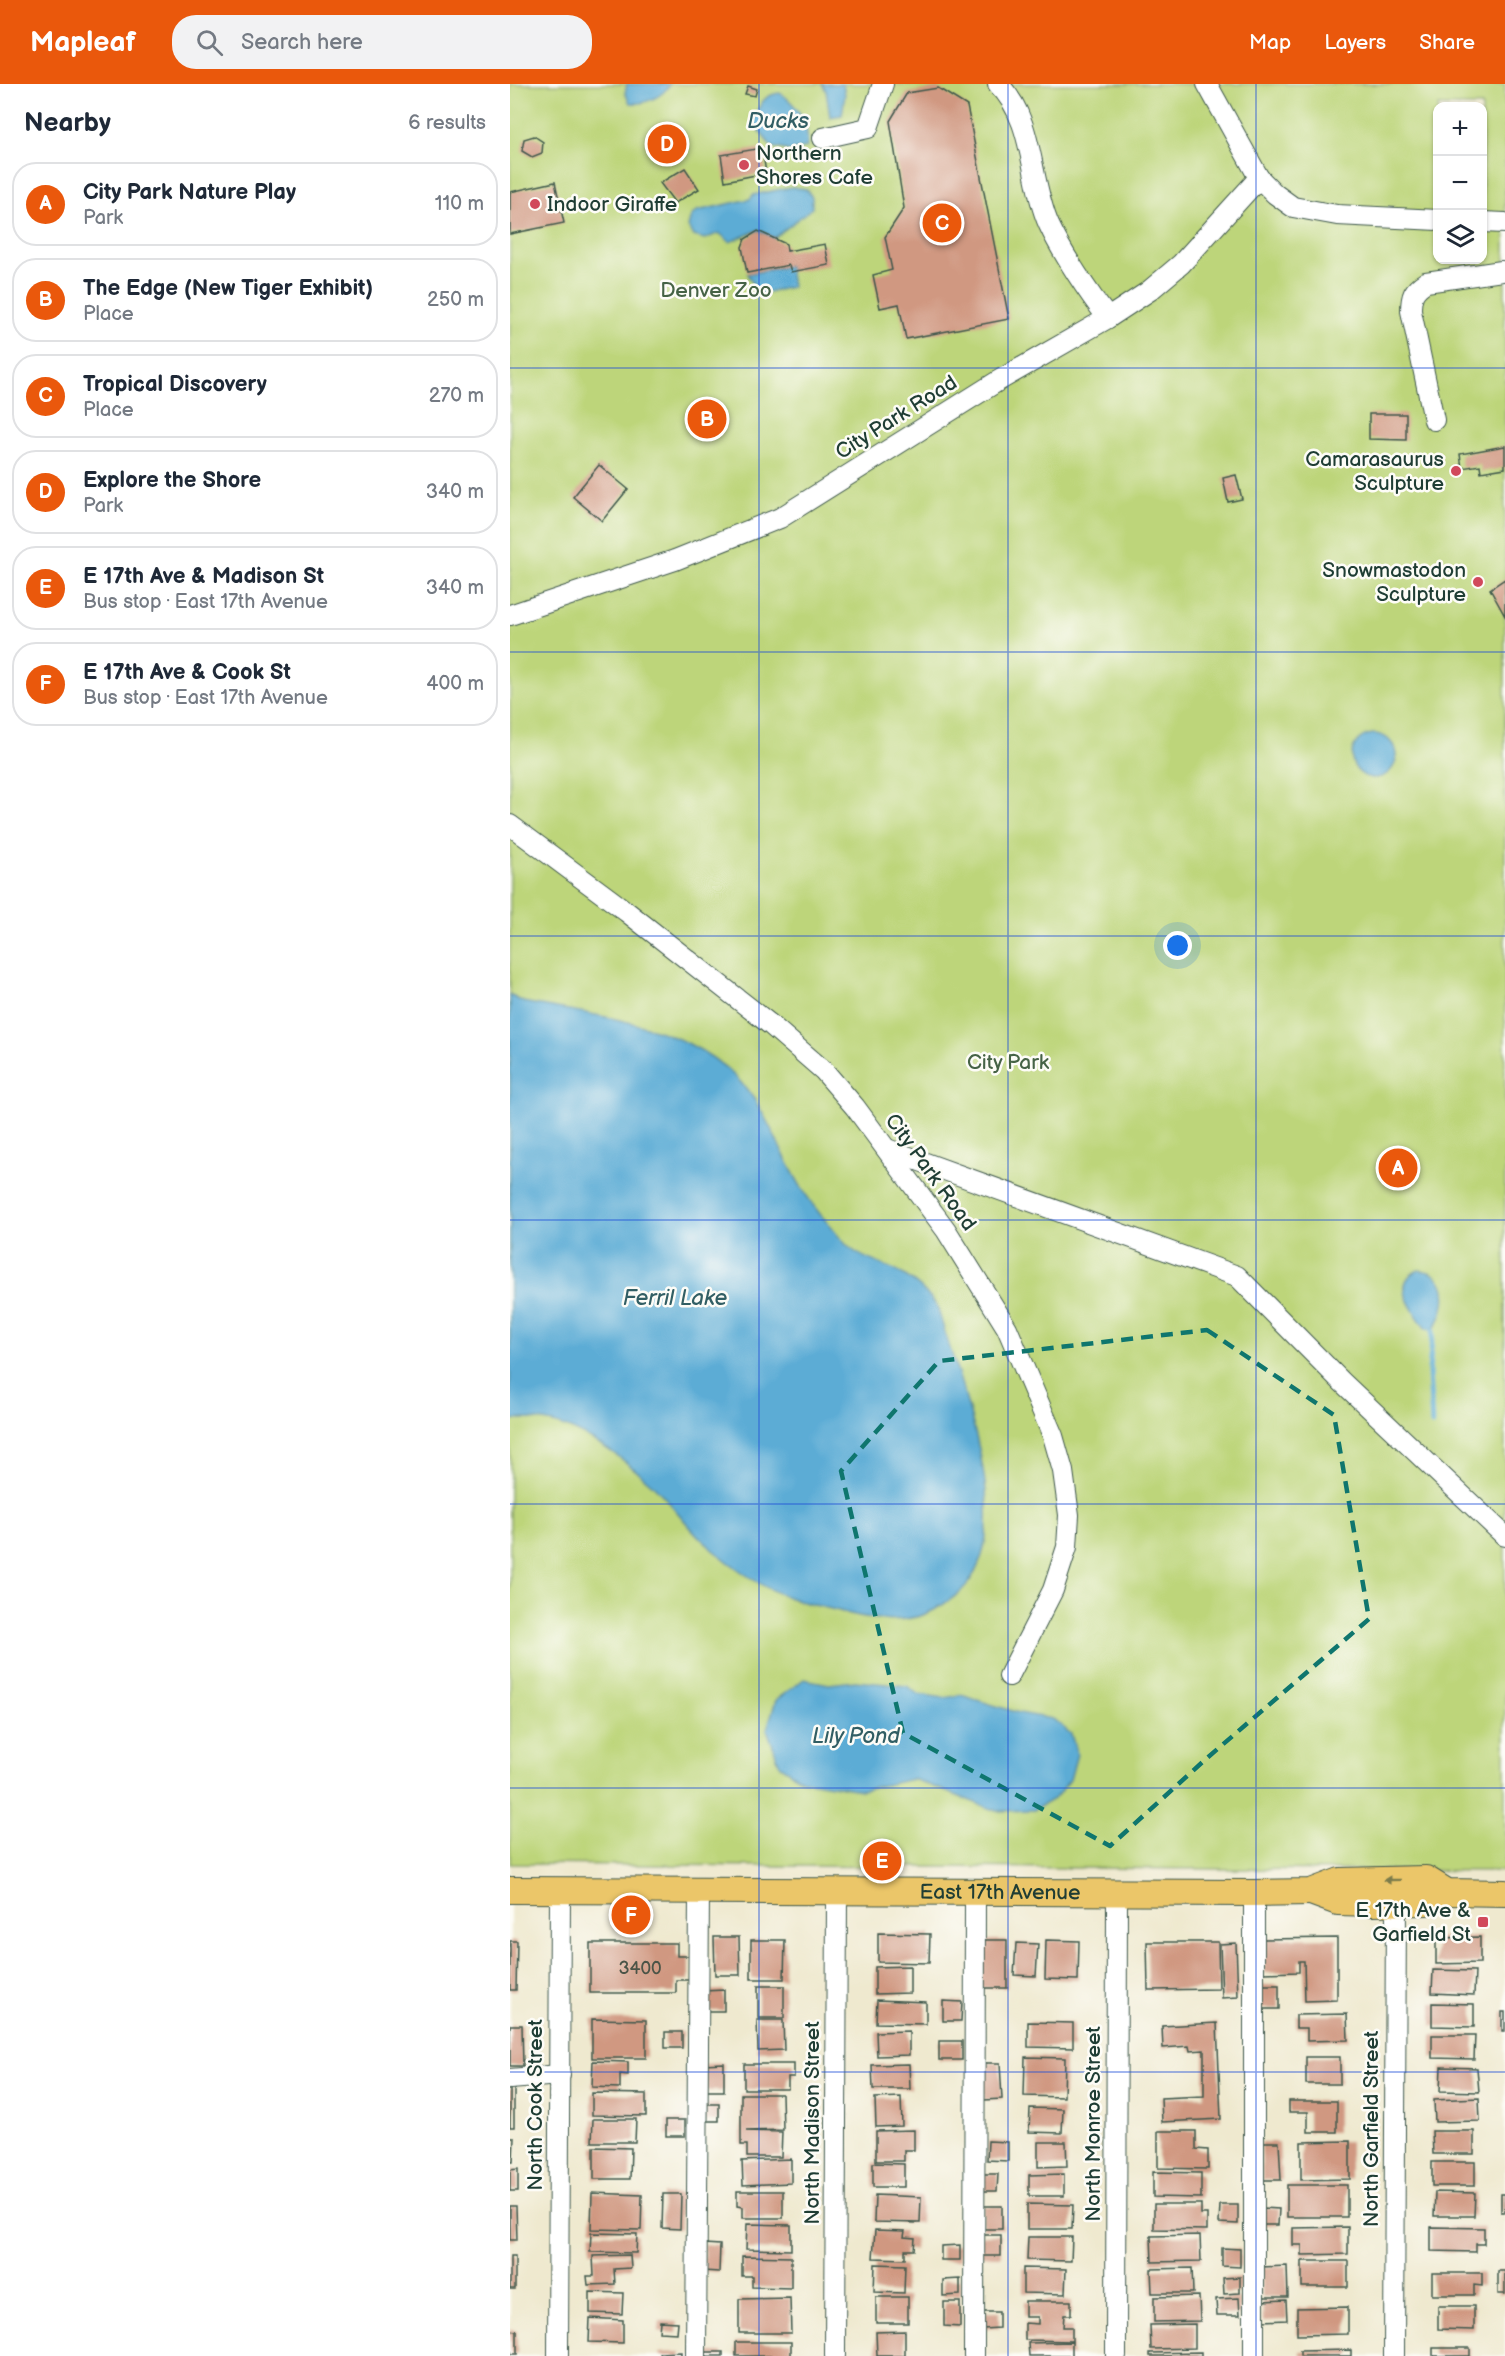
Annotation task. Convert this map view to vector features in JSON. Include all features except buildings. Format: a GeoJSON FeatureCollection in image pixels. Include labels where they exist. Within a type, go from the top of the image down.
{"type":"FeatureCollection","features":[{"type":"Feature","properties":{"kind":"main road","name":"East 17th Avenue"},"geometry":{"type":"LineString","coordinates":[[510,1890],[1254,1893],[1311,1892],[1340,1881],[1426,1879],[1447,1892]]}},
{"type":"Feature","properties":{"kind":"main road","name":"East 17th Avenue"},"geometry":{"type":"LineString","coordinates":[[1311,1892],[1338,1902],[1427,1902],[1447,1892],[1505,1893]]}},
{"type":"Feature","properties":{"kind":"street"},"geometry":{"type":"LineString","coordinates":[[823,138],[868,128],[883,84]]}},
{"type":"Feature","properties":{"kind":"street"},"geometry":{"type":"LineString","coordinates":[[998,84],[1007,93],[1020,117],[1049,224],[1108,318]]}},
{"type":"Feature","properties":{"kind":"street"},"geometry":{"type":"LineString","coordinates":[[1207,84],[1259,177],[1275,194],[1293,207],[1336,215],[1433,220]]}},
{"type":"Feature","properties":{"kind":"street","name":"City Park Road"},"geometry":{"type":"LineString","coordinates":[[510,615],[675,560],[780,518],[998,381],[1108,318],[1149,291],[1181,264],[1259,177]]}},
{"type":"Feature","properties":{"kind":"street"},"geometry":{"type":"LineString","coordinates":[[1487,222],[1505,223]]}},
{"type":"Feature","properties":{"kind":"street"},"geometry":{"type":"LineString","coordinates":[[1434,420],[1411,311],[1411,297],[1416,288],[1426,282],[1502,271]]}},
{"type":"Feature","properties":{"kind":"street","name":"City Park Road"},"geometry":{"type":"LineString","coordinates":[[510,825],[627,912],[771,1025],[824,1071],[887,1149],[946,1230],[1006,1328],[1053,1436],[1063,1471],[1069,1515],[1067,1546],[1053,1590],[1009,1676]]}},
{"type":"Feature","properties":{"kind":"street"},"geometry":{"type":"LineString","coordinates":[[887,1149],[1237,1276],[1342,1382],[1505,1536]]}},
{"type":"Feature","properties":{"kind":"street","name":"North Cook Street"},"geometry":{"type":"LineString","coordinates":[[558,2356],[560,1890]]}},
{"type":"Feature","properties":{"kind":"street"},"geometry":{"type":"LineString","coordinates":[[696,2356],[699,1891]]}},
{"type":"Feature","properties":{"kind":"street","name":"North Madison Street"},"geometry":{"type":"LineString","coordinates":[[835,2356],[837,1891]]}},
{"type":"Feature","properties":{"kind":"street"},"geometry":{"type":"LineString","coordinates":[[974,2356],[975,1892]]}},
{"type":"Feature","properties":{"kind":"street","name":"North Monroe Street"},"geometry":{"type":"LineString","coordinates":[[1116,2356],[1117,1893]]}},
{"type":"Feature","properties":{"kind":"street"},"geometry":{"type":"LineString","coordinates":[[1254,1893],[1254,2356]]}},
{"type":"Feature","properties":{"kind":"street","name":"North Garfield Street"},"geometry":{"type":"LineString","coordinates":[[1394,2356],[1396,1902]]}},
{"type":"Feature","properties":{"kind":"street"},"geometry":{"type":"LineString","coordinates":[[510,2079],[560,2075]]}},
{"type":"Feature","properties":{"kind":"highlighted area"},"geometry":{"type":"Polygon","coordinates":[[[1207,1330],[1334,1415],[1369,1619],[1207,1758],[1110,1846],[903,1733],[841,1471],[939,1361],[1207,1330]]]}},
{"type":"Feature","properties":{"kind":"green space","name":"City Park"},"geometry":{"type":"Polygon","coordinates":[[[510,84],[1505,84],[1505,1871],[510,1864],[510,84]]]}},
{"type":"Feature","properties":{"kind":"water"},"geometry":{"type":"Polygon","coordinates":[[[627,84],[670,84],[658,96],[647,101],[630,103],[625,93],[627,84]]]}},
{"type":"Feature","properties":{"kind":"water"},"geometry":{"type":"Polygon","coordinates":[[[822,84],[843,84],[845,95],[842,115],[830,117],[826,91],[822,84]]]}},
{"type":"Feature","properties":{"kind":"water","name":"Ducks"},"geometry":{"type":"Polygon","coordinates":[[[780,93],[797,109],[805,123],[807,147],[790,151],[772,147],[752,122],[765,99],[780,93]]]}},
{"type":"Feature","properties":{"kind":"water"},"geometry":{"type":"Polygon","coordinates":[[[792,187],[806,189],[812,197],[812,208],[774,238],[758,230],[730,242],[719,233],[705,239],[693,236],[688,227],[691,216],[697,211],[792,187]]]}},
{"type":"Feature","properties":{"kind":"water"},"geometry":{"type":"Polygon","coordinates":[[[789,266],[792,287],[759,294],[747,274],[789,266]]]}},
{"type":"Feature","properties":{"kind":"water"},"geometry":{"type":"Polygon","coordinates":[[[1374,734],[1390,740],[1396,756],[1390,772],[1374,778],[1358,772],[1352,756],[1358,740],[1374,734]]]}},
{"type":"Feature","properties":{"kind":"water","name":"Ferril Lake"},"geometry":{"type":"Polygon","coordinates":[[[510,995],[523,1002],[624,1021],[658,1031],[689,1044],[717,1061],[742,1083],[762,1112],[807,1196],[841,1239],[857,1253],[909,1278],[937,1306],[977,1441],[984,1478],[987,1514],[984,1546],[974,1574],[952,1599],[924,1615],[891,1620],[857,1615],[807,1603],[775,1592],[755,1581],[717,1553],[655,1488],[633,1468],[601,1445],[566,1427],[529,1419],[510,1420],[510,995]]]}},
{"type":"Feature","properties":{"kind":"water"},"geometry":{"type":"Polygon","coordinates":[[[1419,1270],[1430,1272],[1442,1284],[1444,1302],[1433,1330],[1426,1329],[1407,1298],[1406,1282],[1410,1275],[1419,1270]]]}},
{"type":"Feature","properties":{"kind":"water","name":"Lily Pond"},"geometry":{"type":"Polygon","coordinates":[[[804,1679],[829,1684],[855,1681],[907,1686],[918,1694],[944,1698],[961,1695],[1019,1713],[1053,1719],[1071,1734],[1077,1754],[1070,1780],[1055,1798],[1034,1810],[997,1811],[913,1779],[861,1790],[802,1780],[780,1766],[767,1729],[776,1700],[804,1679]]]}},
{"type":"Feature","properties":{"kind":"waterway"},"geometry":{"type":"LineString","coordinates":[[1432,1424],[1429,1371],[1433,1330]]}},
{"type":"Feature","properties":{"kind":"place","name":"Explore the Shore"},"geometry":{"type":"Point","coordinates":[667,144]}},
{"type":"Feature","properties":{"kind":"place","name":"Northern Shores Cafe"},"geometry":{"type":"Point","coordinates":[744,165]}},
{"type":"Feature","properties":{"kind":"place","name":"Indoor Giraffe"},"geometry":{"type":"Point","coordinates":[535,204]}},
{"type":"Feature","properties":{"kind":"place","name":"Tropical Discovery"},"geometry":{"type":"Point","coordinates":[942,223]}},
{"type":"Feature","properties":{"kind":"place","name":"The Edge (New Tiger Exhibit)"},"geometry":{"type":"Point","coordinates":[707,419]}},
{"type":"Feature","properties":{"kind":"place","name":"Camarasaurus Sculpture"},"geometry":{"type":"Point","coordinates":[1456,471]}},
{"type":"Feature","properties":{"kind":"place","name":"Snowmastodon Sculpture"},"geometry":{"type":"Point","coordinates":[1478,582]}},
{"type":"Feature","properties":{"kind":"place","name":"City Park Nature Play"},"geometry":{"type":"Point","coordinates":[1398,1168]}},
{"type":"Feature","properties":{"kind":"place","name":"E 17th Ave & Madison St"},"geometry":{"type":"Point","coordinates":[882,1861]}},
{"type":"Feature","properties":{"kind":"place","name":"E 17th Ave & Cook St"},"geometry":{"type":"Point","coordinates":[631,1915]}},
{"type":"Feature","properties":{"kind":"place","name":"E 17th Ave & Garfield St"},"geometry":{"type":"Point","coordinates":[1483,1922]}},
{"type":"Feature","properties":{"kind":"park label","name":"Denver Zoo"},"geometry":{"type":"Point","coordinates":[716,290]}}]}
